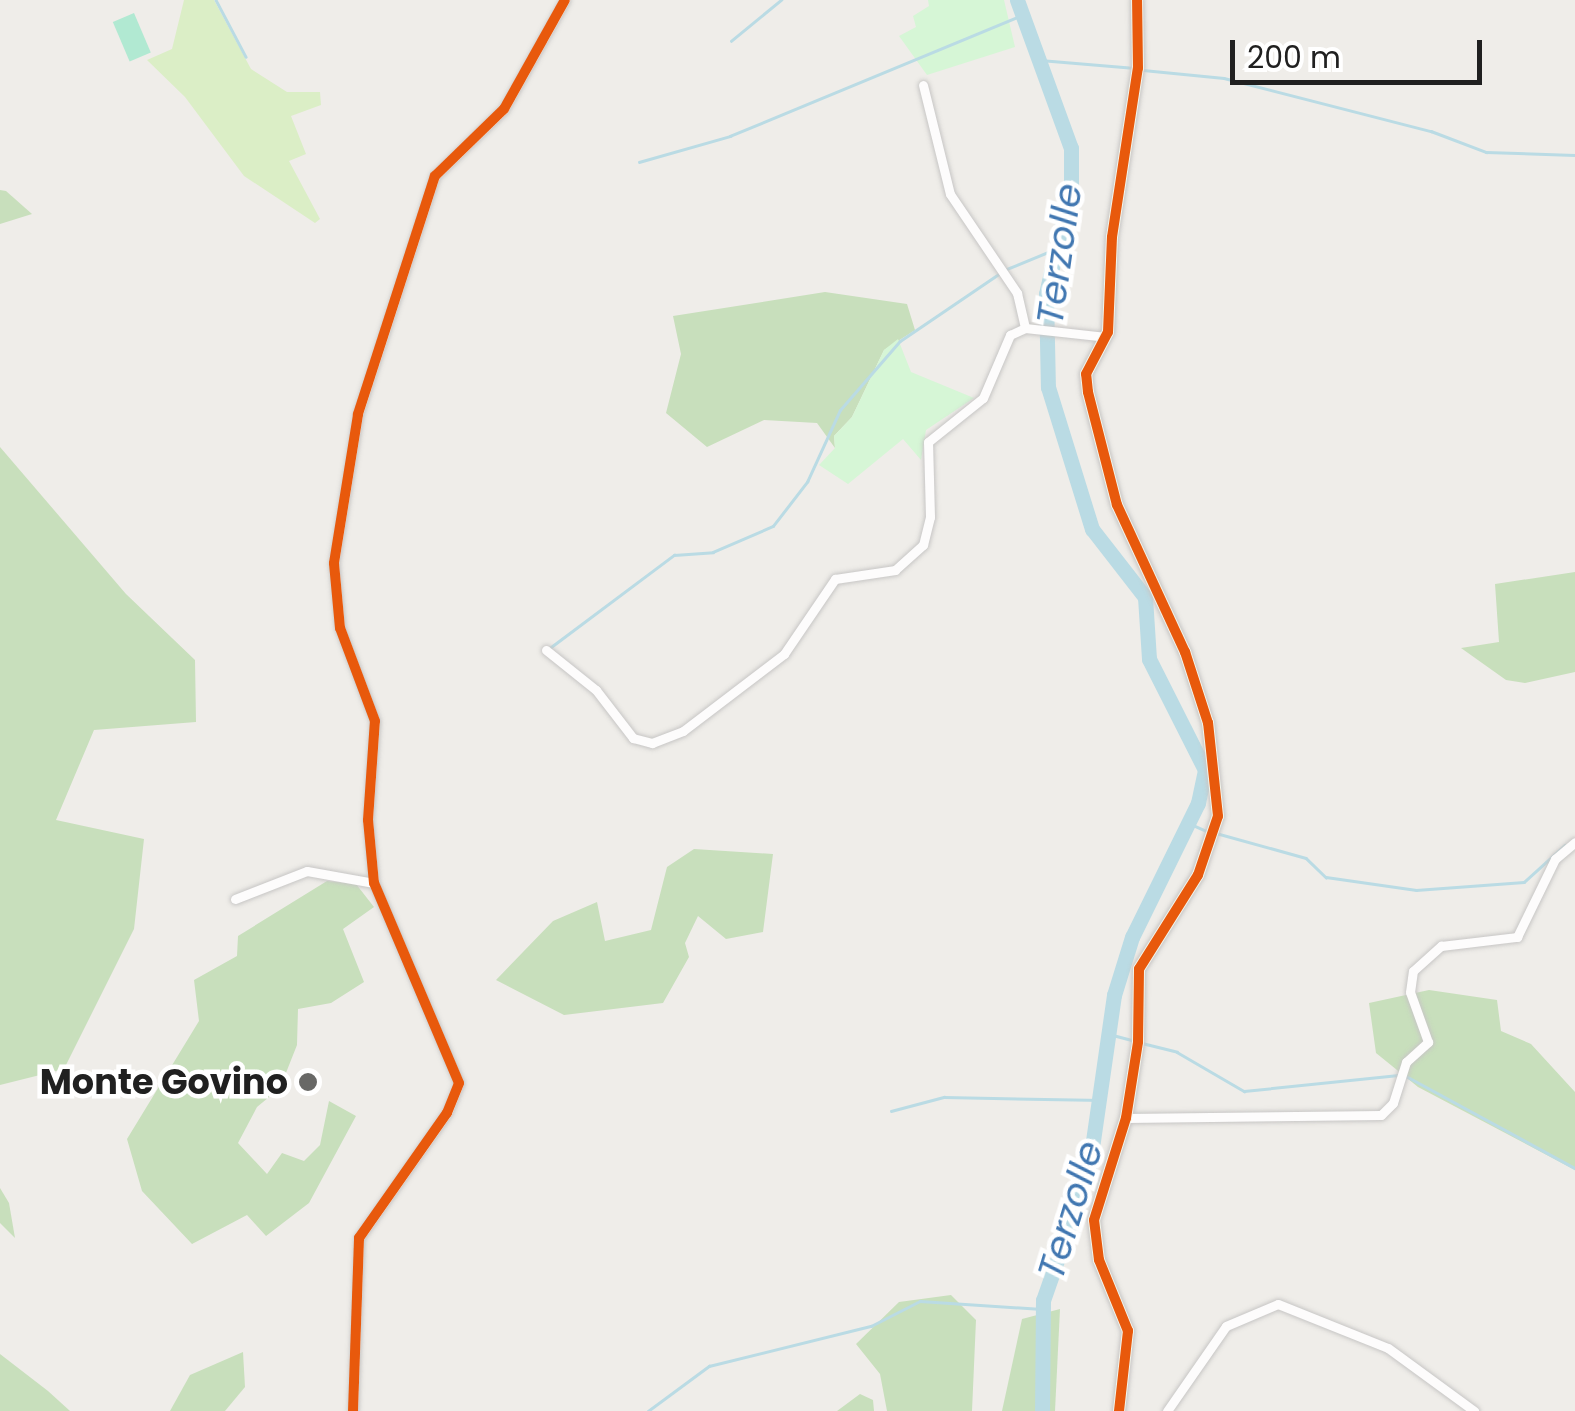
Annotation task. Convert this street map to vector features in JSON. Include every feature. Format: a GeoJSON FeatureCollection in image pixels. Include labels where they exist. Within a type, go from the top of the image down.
{"type":"FeatureCollection","features":[{"type":"Feature","properties":{"kind":"street"},"geometry":{"type":"LineString","coordinates":[[353,1411],[359,1238],[448,1113],[459,1083],[374,883],[369,858],[375,721],[340,628],[334,563],[358,414],[434,176],[504,109],[565,0]]}},
{"type":"Feature","properties":{"kind":"street"},"geometry":{"type":"LineString","coordinates":[[1119,1411],[1128,1331],[1124,1310],[1099,1260],[1094,1220],[1126,1118],[1138,1042],[1139,969],[1206,858],[1216,831],[1218,789],[1208,723],[1185,652],[1099,453],[1086,374],[1106,337],[1112,237],[1138,68],[1138,0]]}},
{"type":"Feature","properties":{"kind":"street"},"geometry":{"type":"LineString","coordinates":[[923,85],[950,194],[1017,292],[1027,328]]}},
{"type":"Feature","properties":{"kind":"street"},"geometry":{"type":"LineString","coordinates":[[546,650],[596,690],[633,738],[652,742],[684,731],[784,654],[835,579],[885,574],[913,556],[930,517],[928,442],[982,398],[1005,339],[1027,328],[1106,337]]}},
{"type":"Feature","properties":{"kind":"street"},"geometry":{"type":"LineString","coordinates":[[1126,1118],[1368,1118],[1390,1107],[1404,1065],[1429,1034],[1410,992],[1413,971],[1441,946],[1517,937],[1555,859],[1575,842]]}},
{"type":"Feature","properties":{"kind":"street"},"geometry":{"type":"LineString","coordinates":[[235,900],[307,872],[374,883]]}},
{"type":"Feature","properties":{"kind":"street"},"geometry":{"type":"LineString","coordinates":[[1167,1411],[1226,1326],[1278,1304],[1388,1348],[1474,1411]]}},
{"type":"Feature","properties":{"kind":"green space"},"geometry":{"type":"Polygon","coordinates":[[[184,0],[214,0],[251,69],[287,92],[320,92],[321,105],[291,116],[306,154],[289,161],[320,219],[315,223],[244,176],[185,97],[147,60],[172,49],[184,0]]]}},
{"type":"Feature","properties":{"kind":"green space"},"geometry":{"type":"Polygon","coordinates":[[[928,0],[1004,0],[1015,47],[927,75],[899,36],[916,27],[913,16],[929,6],[928,0]]]}},
{"type":"Feature","properties":{"kind":"green space"},"geometry":{"type":"Polygon","coordinates":[[[134,13],[151,53],[130,62],[113,22],[134,13]]]}},
{"type":"Feature","properties":{"kind":"green space"},"geometry":{"type":"Polygon","coordinates":[[[0,190],[6,191],[32,214],[0,224],[0,190]]]}},
{"type":"Feature","properties":{"kind":"green space"},"geometry":{"type":"Polygon","coordinates":[[[825,292],[907,304],[915,330],[884,350],[852,417],[834,436],[835,448],[817,423],[764,420],[707,447],[666,413],[681,354],[673,316],[825,292]]]}},
{"type":"Feature","properties":{"kind":"green space"},"geometry":{"type":"Polygon","coordinates":[[[898,339],[911,372],[974,398],[926,430],[921,460],[903,439],[848,484],[819,465],[835,448],[834,436],[852,417],[884,350],[898,339]]]}},
{"type":"Feature","properties":{"kind":"green space"},"geometry":{"type":"Polygon","coordinates":[[[0,447],[126,594],[195,660],[196,722],[94,730],[56,820],[144,839],[134,929],[64,1069],[0,1085],[0,447]]]}},
{"type":"Feature","properties":{"kind":"green space"},"geometry":{"type":"Polygon","coordinates":[[[1575,572],[1575,672],[1525,683],[1506,680],[1461,648],[1499,642],[1495,584],[1575,572]]]}},
{"type":"Feature","properties":{"kind":"green space"},"geometry":{"type":"Polygon","coordinates":[[[694,849],[773,854],[763,932],[726,939],[698,916],[685,943],[689,957],[663,1003],[564,1015],[496,980],[553,921],[597,902],[605,941],[651,930],[667,867],[694,849]]]}},
{"type":"Feature","properties":{"kind":"green space"},"geometry":{"type":"Polygon","coordinates":[[[327,881],[356,884],[374,907],[343,929],[364,982],[331,1003],[298,1009],[297,1045],[280,1088],[257,1107],[238,1143],[267,1174],[282,1153],[304,1161],[320,1145],[329,1101],[356,1116],[309,1203],[266,1236],[247,1215],[192,1244],[142,1191],[127,1139],[199,1021],[194,980],[237,956],[238,936],[327,881]]]}},
{"type":"Feature","properties":{"kind":"green space"},"geometry":{"type":"Polygon","coordinates":[[[1429,990],[1497,1000],[1501,1031],[1531,1044],[1575,1092],[1575,1170],[1418,1087],[1376,1053],[1369,1003],[1429,990]]]}},
{"type":"Feature","properties":{"kind":"green space"},"geometry":{"type":"Polygon","coordinates":[[[0,1188],[9,1203],[15,1238],[0,1223],[0,1188]]]}},
{"type":"Feature","properties":{"kind":"green space"},"geometry":{"type":"Polygon","coordinates":[[[951,1295],[976,1320],[972,1411],[887,1411],[880,1374],[856,1344],[899,1302],[951,1295]]]}},
{"type":"Feature","properties":{"kind":"green space"},"geometry":{"type":"Polygon","coordinates":[[[1060,1309],[1055,1411],[1002,1411],[1022,1319],[1060,1309]]]}},
{"type":"Feature","properties":{"kind":"green space"},"geometry":{"type":"Polygon","coordinates":[[[243,1352],[245,1387],[225,1411],[170,1411],[190,1375],[243,1352]]]}},
{"type":"Feature","properties":{"kind":"green space"},"geometry":{"type":"Polygon","coordinates":[[[0,1354],[48,1391],[70,1411],[0,1411],[0,1354]]]}},
{"type":"Feature","properties":{"kind":"green space"},"geometry":{"type":"Polygon","coordinates":[[[860,1394],[873,1400],[874,1411],[837,1411],[860,1394]]]}},
{"type":"Feature","properties":{"kind":"waterway"},"geometry":{"type":"LineString","coordinates":[[216,0],[246,57]]}},
{"type":"Feature","properties":{"kind":"waterway"},"geometry":{"type":"LineString","coordinates":[[731,41],[781,0]]}},
{"type":"Feature","properties":{"kind":"waterway","name":"Terzolle"},"geometry":{"type":"LineString","coordinates":[[1017,0],[1071,148],[1071,184],[1046,294],[1048,387],[1092,529],[1145,597],[1149,659],[1205,770],[1198,803],[1132,937],[1114,995],[1089,1169],[1043,1300],[1042,1411]]}},
{"type":"Feature","properties":{"kind":"waterway"},"geometry":{"type":"LineString","coordinates":[[639,162],[730,136],[1022,15]]}},
{"type":"Feature","properties":{"kind":"waterway"},"geometry":{"type":"LineString","coordinates":[[1040,60],[1135,68]]}},
{"type":"Feature","properties":{"kind":"waterway"},"geometry":{"type":"LineString","coordinates":[[1143,70],[1224,78],[1431,131],[1486,152],[1575,155]]}},
{"type":"Feature","properties":{"kind":"waterway"},"geometry":{"type":"LineString","coordinates":[[1007,269],[1053,250]]}},
{"type":"Feature","properties":{"kind":"waterway"},"geometry":{"type":"LineString","coordinates":[[551,647],[674,555],[713,552],[773,526],[807,482],[840,410],[900,341],[1000,273]]}},
{"type":"Feature","properties":{"kind":"waterway"},"geometry":{"type":"LineString","coordinates":[[1186,822],[1208,832]]}},
{"type":"Feature","properties":{"kind":"waterway"},"geometry":{"type":"LineString","coordinates":[[1216,833],[1306,858],[1326,877],[1416,890],[1524,882],[1565,845]]}},
{"type":"Feature","properties":{"kind":"waterway"},"geometry":{"type":"LineString","coordinates":[[1109,1034],[1131,1040]]}},
{"type":"Feature","properties":{"kind":"waterway"},"geometry":{"type":"LineString","coordinates":[[1142,1043],[1177,1052],[1244,1091],[1398,1075]]}},
{"type":"Feature","properties":{"kind":"waterway"},"geometry":{"type":"LineString","coordinates":[[1406,1076],[1575,1168]]}},
{"type":"Feature","properties":{"kind":"waterway"},"geometry":{"type":"LineString","coordinates":[[891,1111],[944,1097],[1102,1100]]}},
{"type":"Feature","properties":{"kind":"waterway"},"geometry":{"type":"LineString","coordinates":[[648,1411],[709,1366],[871,1326],[920,1301],[1042,1309]]}},
{"type":"Feature","properties":{"kind":"cycle path"},"geometry":{"type":"LineString","coordinates":[[353,1411],[359,1238],[447,1113],[459,1083],[374,883],[368,820],[375,721],[340,628],[334,563],[358,414],[435,176],[504,109],[565,0]]}},
{"type":"Feature","properties":{"kind":"cycle path"},"geometry":{"type":"LineString","coordinates":[[1119,1411],[1128,1331],[1099,1260],[1094,1220],[1126,1118],[1138,1042],[1139,969],[1198,875],[1218,816],[1208,723],[1185,652],[1117,505],[1086,374],[1108,332],[1112,237],[1138,68],[1137,0]]}},
{"type":"Feature","properties":{"kind":"place","name":"Monte Govino"},"geometry":{"type":"Point","coordinates":[308,1082]}}]}
